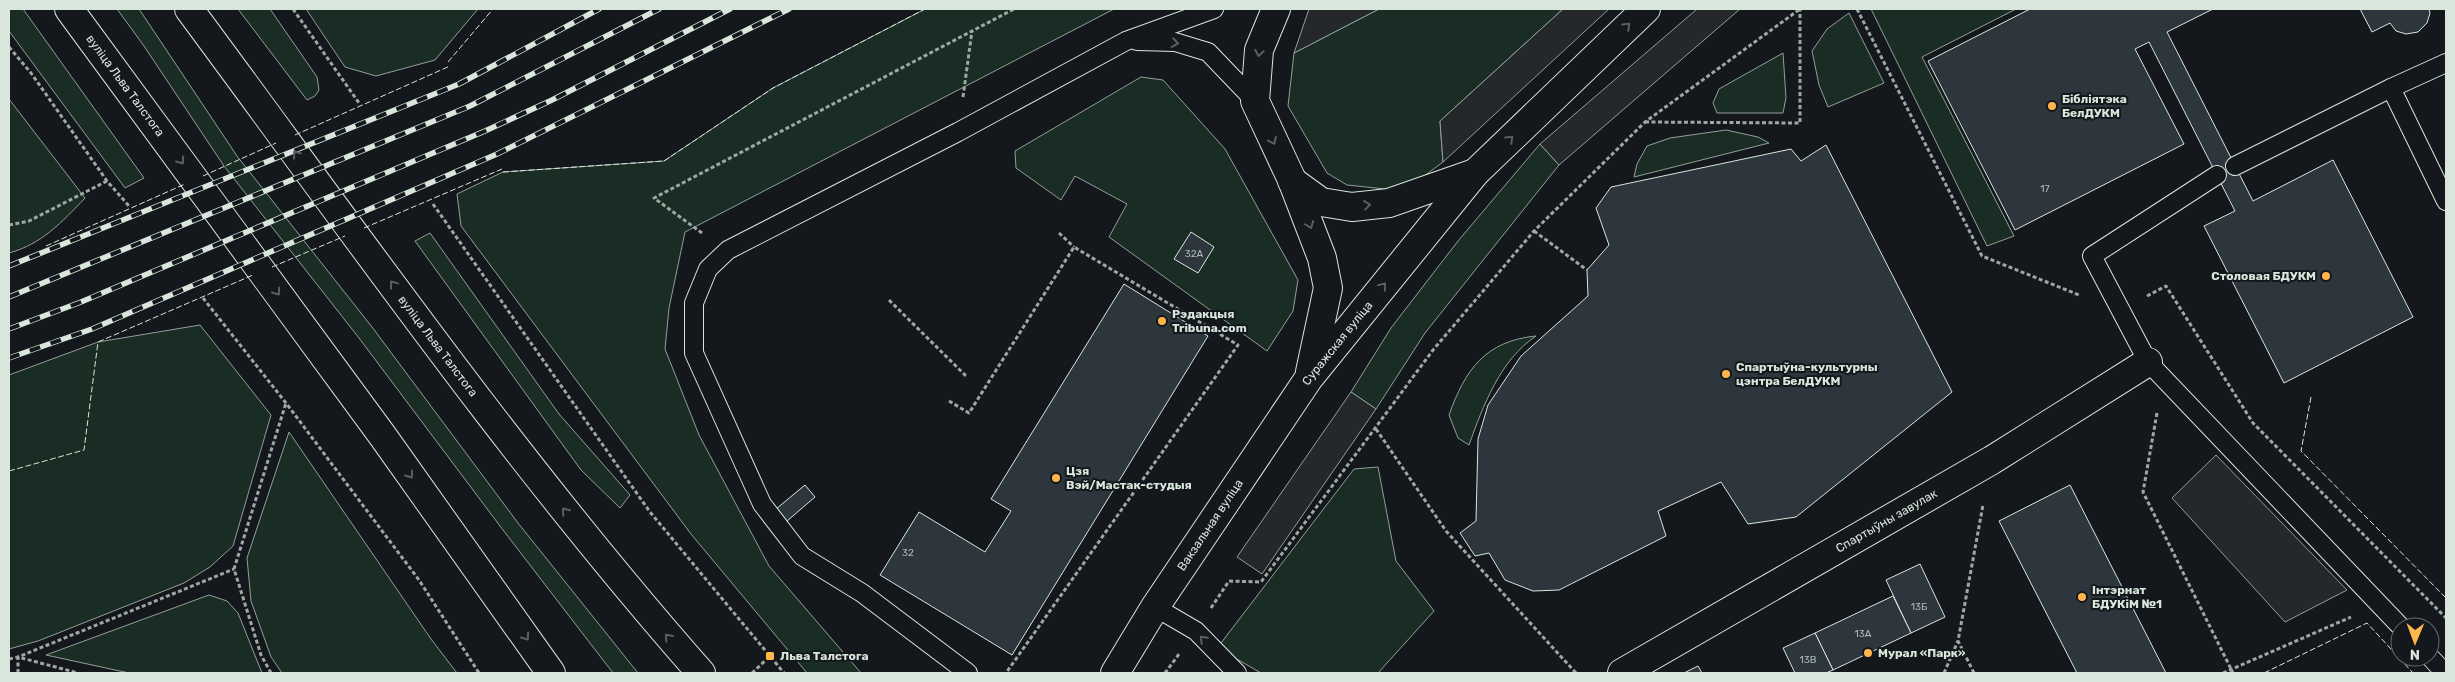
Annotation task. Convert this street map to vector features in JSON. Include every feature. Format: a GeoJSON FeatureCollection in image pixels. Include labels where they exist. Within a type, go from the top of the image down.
{"type":"FeatureCollection","features":[{"type":"Feature","properties":{"kind":"main road","name":"вуліца Льва Талстога"},"geometry":{"type":"LineString","coordinates":[[69,9],[376,427],[551,673]]}},
{"type":"Feature","properties":{"kind":"main road","name":"вуліца Льва Талстога"},"geometry":{"type":"LineString","coordinates":[[189,9],[511,444],[636,600],[701,673]]}},
{"type":"Feature","properties":{"kind":"main road","name":"Суражская вуліца"},"geometry":{"type":"LineString","coordinates":[[1276,9],[1259,50],[1255,101],[1292,180],[1322,258],[1328,288],[1309,378]]}},
{"type":"Feature","properties":{"kind":"main road","name":"Суражская вуліца"},"geometry":{"type":"LineString","coordinates":[[1309,378],[1475,173],[1646,9]]}},
{"type":"Feature","properties":{"kind":"main road","name":"Суражская вуліца"},"geometry":{"type":"LineString","coordinates":[[1292,180],[1321,202],[1352,207],[1389,203],[1475,173]]}},
{"type":"Feature","properties":{"kind":"main road","name":"Спартыўны завулак"},"geometry":{"type":"LineString","coordinates":[[1622,673],[1992,460],[2155,370]]}},
{"type":"Feature","properties":{"kind":"main road","name":"Вакзальная вуліца"},"geometry":{"type":"LineString","coordinates":[[1115,673],[1155,607],[1309,378]]}},
{"type":"Feature","properties":{"kind":"lane"},"geometry":{"type":"LineString","coordinates":[[968,673],[862,593],[802,556],[762,504],[694,353],[694,303],[708,269],[728,250],[958,132],[1126,41],[1214,9]]}},
{"type":"Feature","properties":{"kind":"lane"},"geometry":{"type":"LineString","coordinates":[[1126,41],[1175,42],[1208,52],[1255,101]]}},
{"type":"Feature","properties":{"kind":"lane"},"geometry":{"type":"LineString","coordinates":[[2235,166],[2391,88],[2446,64]]}},
{"type":"Feature","properties":{"kind":"lane"},"geometry":{"type":"LineString","coordinates":[[2391,88],[2446,201]]}},
{"type":"Feature","properties":{"kind":"lane"},"geometry":{"type":"LineString","coordinates":[[2217,175],[2092,256],[2155,370],[2391,617]]}},
{"type":"Feature","properties":{"kind":"lane"},"geometry":{"type":"LineString","coordinates":[[1155,607],[1196,631],[1237,673]]}},
{"type":"Feature","properties":{"kind":"path"},"geometry":{"type":"LineString","coordinates":[[293,9],[359,103]]}},
{"type":"Feature","properties":{"kind":"path"},"geometry":{"type":"LineString","coordinates":[[728,250],[654,198],[1014,9]]}},
{"type":"Feature","properties":{"kind":"path"},"geometry":{"type":"LineString","coordinates":[[1165,673],[1229,581],[1261,582],[1433,350],[1534,231],[1645,122],[1800,9]]}},
{"type":"Feature","properties":{"kind":"path"},"geometry":{"type":"LineString","coordinates":[[1645,122],[1800,122],[1800,9]]}},
{"type":"Feature","properties":{"kind":"path"},"geometry":{"type":"LineString","coordinates":[[1857,9],[1982,256],[2122,312],[2166,286],[2253,423],[2446,618]]}},
{"type":"Feature","properties":{"kind":"path"},"geometry":{"type":"LineString","coordinates":[[958,132],[972,31]]}},
{"type":"Feature","properties":{"kind":"path"},"geometry":{"type":"LineString","coordinates":[[9,47],[31,73],[107,180],[129,206]]}},
{"type":"Feature","properties":{"kind":"path"},"geometry":{"type":"LineString","coordinates":[[9,225],[29,221],[107,180]]}},
{"type":"Feature","properties":{"kind":"path"},"geometry":{"type":"LineString","coordinates":[[433,204],[650,512],[784,673]]}},
{"type":"Feature","properties":{"kind":"path"},"geometry":{"type":"LineString","coordinates":[[1534,231],[1587,270]]}},
{"type":"Feature","properties":{"kind":"path"},"geometry":{"type":"LineString","coordinates":[[1006,673],[1238,345],[1074,247],[1059,234]]}},
{"type":"Feature","properties":{"kind":"path"},"geometry":{"type":"LineString","coordinates":[[950,401],[969,413],[1074,247]]}},
{"type":"Feature","properties":{"kind":"path"},"geometry":{"type":"LineString","coordinates":[[203,298],[286,403],[419,580],[479,673]]}},
{"type":"Feature","properties":{"kind":"path"},"geometry":{"type":"LineString","coordinates":[[889,300],[966,376]]}},
{"type":"Feature","properties":{"kind":"path"},"geometry":{"type":"LineString","coordinates":[[2155,370],[2143,492],[2232,671]]}},
{"type":"Feature","properties":{"kind":"path"},"geometry":{"type":"LineString","coordinates":[[271,673],[261,655],[234,569],[286,403]]}},
{"type":"Feature","properties":{"kind":"path"},"geometry":{"type":"LineString","coordinates":[[1376,429],[1446,531],[1576,673]]}},
{"type":"Feature","properties":{"kind":"path"},"geometry":{"type":"LineString","coordinates":[[1944,673],[1958,641],[1992,460]]}},
{"type":"Feature","properties":{"kind":"path"},"geometry":{"type":"LineString","coordinates":[[9,659],[18,658],[234,569]]}},
{"type":"Feature","properties":{"kind":"path"},"geometry":{"type":"LineString","coordinates":[[2223,673],[2232,671],[2356,614]]}},
{"type":"Feature","properties":{"kind":"path"},"geometry":{"type":"LineString","coordinates":[[1958,641],[1974,673]]}},
{"type":"Feature","properties":{"kind":"path"},"geometry":{"type":"LineString","coordinates":[[752,673],[770,656]]}},
{"type":"Feature","properties":{"kind":"path"},"geometry":{"type":"LineString","coordinates":[[18,658],[18,673]]}},
{"type":"Feature","properties":{"kind":"path"},"geometry":{"type":"LineString","coordinates":[[18,658],[78,673]]}},
{"type":"Feature","properties":{"kind":"green space"},"geometry":{"type":"Polygon","coordinates":[[[9,9],[23,9],[144,178],[125,188],[9,31],[9,9]]]}},
{"type":"Feature","properties":{"kind":"green space"},"geometry":{"type":"Polygon","coordinates":[[[117,9],[139,9],[237,156],[372,327],[518,523],[638,673],[613,673],[359,338],[224,166],[117,9]]]}},
{"type":"Feature","properties":{"kind":"green space"},"geometry":{"type":"Polygon","coordinates":[[[238,9],[270,9],[317,77],[319,90],[315,96],[307,100],[238,9]]]}},
{"type":"Feature","properties":{"kind":"green space"},"geometry":{"type":"Polygon","coordinates":[[[306,9],[478,9],[435,60],[376,76],[345,67],[306,9]]]}},
{"type":"Feature","properties":{"kind":"green space"},"geometry":{"type":"Polygon","coordinates":[[[925,9],[1114,9],[685,232],[669,308],[665,349],[699,435],[769,566],[861,673],[807,673],[691,534],[461,226],[457,194],[503,172],[664,161],[773,88],[925,9]]]}},
{"type":"Feature","properties":{"kind":"green space"},"geometry":{"type":"Polygon","coordinates":[[[1379,9],[1563,9],[1440,121],[1443,162],[1404,191],[1347,185],[1327,173],[1288,106],[1294,53],[1379,9]]]}},
{"type":"Feature","properties":{"kind":"green space"},"geometry":{"type":"Polygon","coordinates":[[[1871,9],[2016,9],[1922,57],[2014,236],[1987,246],[1871,9]]]}},
{"type":"Feature","properties":{"kind":"green space"},"geometry":{"type":"Polygon","coordinates":[[[1849,13],[1884,83],[1828,107],[1819,85],[1812,51],[1827,29],[1849,13]]]}},
{"type":"Feature","properties":{"kind":"green space"},"geometry":{"type":"Polygon","coordinates":[[[1783,53],[1786,98],[1783,113],[1717,113],[1713,103],[1719,89],[1783,53]]]}},
{"type":"Feature","properties":{"kind":"green space"},"geometry":{"type":"Polygon","coordinates":[[[1141,77],[1163,80],[1225,149],[1298,280],[1293,311],[1267,351],[1109,237],[1127,204],[1075,176],[1061,200],[1016,168],[1015,151],[1141,77]]]}},
{"type":"Feature","properties":{"kind":"green space"},"geometry":{"type":"Polygon","coordinates":[[[9,99],[85,198],[51,231],[32,244],[9,253],[9,99]]]}},
{"type":"Feature","properties":{"kind":"green space"},"geometry":{"type":"Polygon","coordinates":[[[1726,130],[1758,137],[1769,143],[1634,177],[1637,164],[1647,146],[1670,138],[1726,130]]]}},
{"type":"Feature","properties":{"kind":"green space"},"geometry":{"type":"Polygon","coordinates":[[[1540,144],[1559,165],[1425,333],[1376,409],[1351,392],[1391,328],[1458,241],[1540,144]]]}},
{"type":"Feature","properties":{"kind":"green space"},"geometry":{"type":"Polygon","coordinates":[[[430,233],[559,414],[630,495],[620,508],[581,470],[415,241],[430,233]]]}},
{"type":"Feature","properties":{"kind":"green space"},"geometry":{"type":"Polygon","coordinates":[[[200,325],[271,415],[233,546],[210,567],[184,583],[38,641],[9,649],[9,375],[98,342],[200,325]]]}},
{"type":"Feature","properties":{"kind":"green space"},"geometry":{"type":"Polygon","coordinates":[[[1536,336],[1512,358],[1494,385],[1469,445],[1458,438],[1449,415],[1462,384],[1470,372],[1490,351],[1518,339],[1536,336]]]}},
{"type":"Feature","properties":{"kind":"green space"},"geometry":{"type":"Polygon","coordinates":[[[289,432],[431,639],[457,673],[282,673],[271,657],[251,601],[247,558],[289,432]]]}},
{"type":"Feature","properties":{"kind":"green space"},"geometry":{"type":"Polygon","coordinates":[[[1378,467],[1396,561],[1434,611],[1378,673],[1261,673],[1235,658],[1221,643],[1354,469],[1378,467]]]}},
{"type":"Feature","properties":{"kind":"green space"},"geometry":{"type":"Polygon","coordinates":[[[209,595],[227,601],[238,613],[262,673],[129,673],[46,655],[209,595]]]}},
{"type":"Feature","properties":{"kind":"shaded area"},"geometry":{"type":"Polygon","coordinates":[[[1309,9],[1379,9],[1294,53],[1309,9]]]}},
{"type":"Feature","properties":{"kind":"shaded area"},"geometry":{"type":"Polygon","coordinates":[[[1563,9],[1609,9],[1443,162],[1440,121],[1563,9]]]}},
{"type":"Feature","properties":{"kind":"shaded area"},"geometry":{"type":"Polygon","coordinates":[[[1697,9],[1740,9],[1559,165],[1540,144],[1697,9]]]}},
{"type":"Feature","properties":{"kind":"shaded area"},"geometry":{"type":"Polygon","coordinates":[[[1351,392],[1376,409],[1262,574],[1237,557],[1351,392]]]}},
{"type":"Feature","properties":{"kind":"shaded area"},"geometry":{"type":"Polygon","coordinates":[[[2216,455],[2347,590],[2285,622],[2172,498],[2216,455]]]}},
{"type":"Feature","properties":{"kind":"building"},"geometry":{"type":"Polygon","coordinates":[[[2030,9],[2213,9],[2167,32],[2253,201],[2333,160],[2413,317],[2284,383],[2204,226],[2235,211],[2149,42],[2135,49],[2184,144],[2015,230],[1928,61],[2030,9]]]}},
{"type":"Feature","properties":{"kind":"building"},"geometry":{"type":"Polygon","coordinates":[[[2360,9],[2429,9],[2430,13],[2427,23],[2418,32],[2406,34],[2396,31],[2390,23],[2372,32],[2360,9]]]}},
{"type":"Feature","properties":{"kind":"building","name":"Спартыўна-культурны цэнтра БелДУКМ"},"geometry":{"type":"Polygon","coordinates":[[[1826,145],[1952,392],[1796,517],[1748,524],[1721,482],[1658,511],[1666,536],[1559,590],[1533,591],[1505,580],[1489,553],[1475,556],[1460,533],[1476,521],[1478,439],[1488,405],[1521,356],[1588,296],[1587,270],[1609,245],[1596,208],[1611,187],[1791,149],[1801,161],[1826,145]]]}},
{"type":"Feature","properties":{"kind":"building"},"geometry":{"type":"Polygon","coordinates":[[[1191,232],[1214,247],[1198,273],[1174,259],[1191,232]]]}},
{"type":"Feature","properties":{"kind":"building"},"geometry":{"type":"Polygon","coordinates":[[[1124,284],[1208,336],[1012,655],[880,575],[919,512],[985,552],[1011,511],[991,499],[1124,284]]]}},
{"type":"Feature","properties":{"kind":"building"},"geometry":{"type":"Polygon","coordinates":[[[805,485],[815,497],[787,521],[776,509],[805,485]]]}},
{"type":"Feature","properties":{"kind":"building","name":"Інтэрнат БДУКіМ №1"},"geometry":{"type":"Polygon","coordinates":[[[2070,485],[2166,673],[2077,673],[1999,521],[2070,485]]]}},
{"type":"Feature","properties":{"kind":"building"},"geometry":{"type":"Polygon","coordinates":[[[1920,564],[1945,617],[1911,633],[1886,580],[1920,564]]]}},
{"type":"Feature","properties":{"kind":"building"},"geometry":{"type":"Polygon","coordinates":[[[1893,596],[1911,633],[1833,670],[1815,633],[1893,596]]]}},
{"type":"Feature","properties":{"kind":"building"},"geometry":{"type":"Polygon","coordinates":[[[1815,633],[1833,670],[1826,673],[1795,673],[1783,648],[1815,633]]]}},
{"type":"Feature","properties":{"kind":"building"},"geometry":{"type":"Polygon","coordinates":[[[1698,666],[1702,673],[1684,673],[1698,666]]]}},
{"type":"Feature","properties":{"kind":"railway"},"geometry":{"type":"LineString","coordinates":[[9,266],[459,84],[599,9]]}},
{"type":"Feature","properties":{"kind":"railway"},"geometry":{"type":"LineString","coordinates":[[9,297],[470,106],[659,9]]}},
{"type":"Feature","properties":{"kind":"railway"},"geometry":{"type":"LineString","coordinates":[[9,329],[81,302],[485,131],[552,100],[730,9]]}},
{"type":"Feature","properties":{"kind":"railway"},"geometry":{"type":"LineString","coordinates":[[9,358],[92,329],[497,154],[789,9]]}},
{"type":"Feature","properties":{"kind":"fence"},"geometry":{"type":"LineString","coordinates":[[448,62],[493,9]]}},
{"type":"Feature","properties":{"kind":"fence"},"geometry":{"type":"LineString","coordinates":[[503,172],[664,161],[773,88],[925,9]]}},
{"type":"Feature","properties":{"kind":"fence"},"geometry":{"type":"LineString","coordinates":[[295,135],[450,66]]}},
{"type":"Feature","properties":{"kind":"fence"},"geometry":{"type":"LineString","coordinates":[[203,176],[276,143]]}},
{"type":"Feature","properties":{"kind":"fence"},"geometry":{"type":"LineString","coordinates":[[364,228],[502,169]]}},
{"type":"Feature","properties":{"kind":"fence"},"geometry":{"type":"LineString","coordinates":[[46,246],[185,184]]}},
{"type":"Feature","properties":{"kind":"fence"},"geometry":{"type":"LineString","coordinates":[[272,267],[345,236]]}},
{"type":"Feature","properties":{"kind":"fence"},"geometry":{"type":"LineString","coordinates":[[9,471],[84,450],[98,342],[253,275]]}},
{"type":"Feature","properties":{"kind":"fence"},"geometry":{"type":"LineString","coordinates":[[2311,397],[2301,451],[2446,598]]}},
{"type":"Feature","properties":{"kind":"fence"},"geometry":{"type":"LineString","coordinates":[[2264,673],[2367,623],[2413,673]]}},
{"type":"Feature","properties":{"kind":"place","name":"Бібліятэка БелДУКМ"},"geometry":{"type":"Point","coordinates":[2052,106]}},
{"type":"Feature","properties":{"kind":"place","name":"Столовая БДУКМ"},"geometry":{"type":"Point","coordinates":[2326,276]}},
{"type":"Feature","properties":{"kind":"place","name":"Рэдакцыя Tribuna.com"},"geometry":{"type":"Point","coordinates":[1162,321]}},
{"type":"Feature","properties":{"kind":"place","name":"Спартыўна-культурны цэнтра БелДУКМ"},"geometry":{"type":"Point","coordinates":[1726,374]}},
{"type":"Feature","properties":{"kind":"place","name":"Цзя Вэй/Мастак-студыя"},"geometry":{"type":"Point","coordinates":[1056,478]}},
{"type":"Feature","properties":{"kind":"place","name":"Інтэрнат БДУКіМ №1"},"geometry":{"type":"Point","coordinates":[2082,597]}},
{"type":"Feature","properties":{"kind":"place","name":"Мурал «Парк»"},"geometry":{"type":"Point","coordinates":[1868,653]}},
{"type":"Feature","properties":{"kind":"place","name":"Льва Талстога"},"geometry":{"type":"Point","coordinates":[770,656]}}]}
